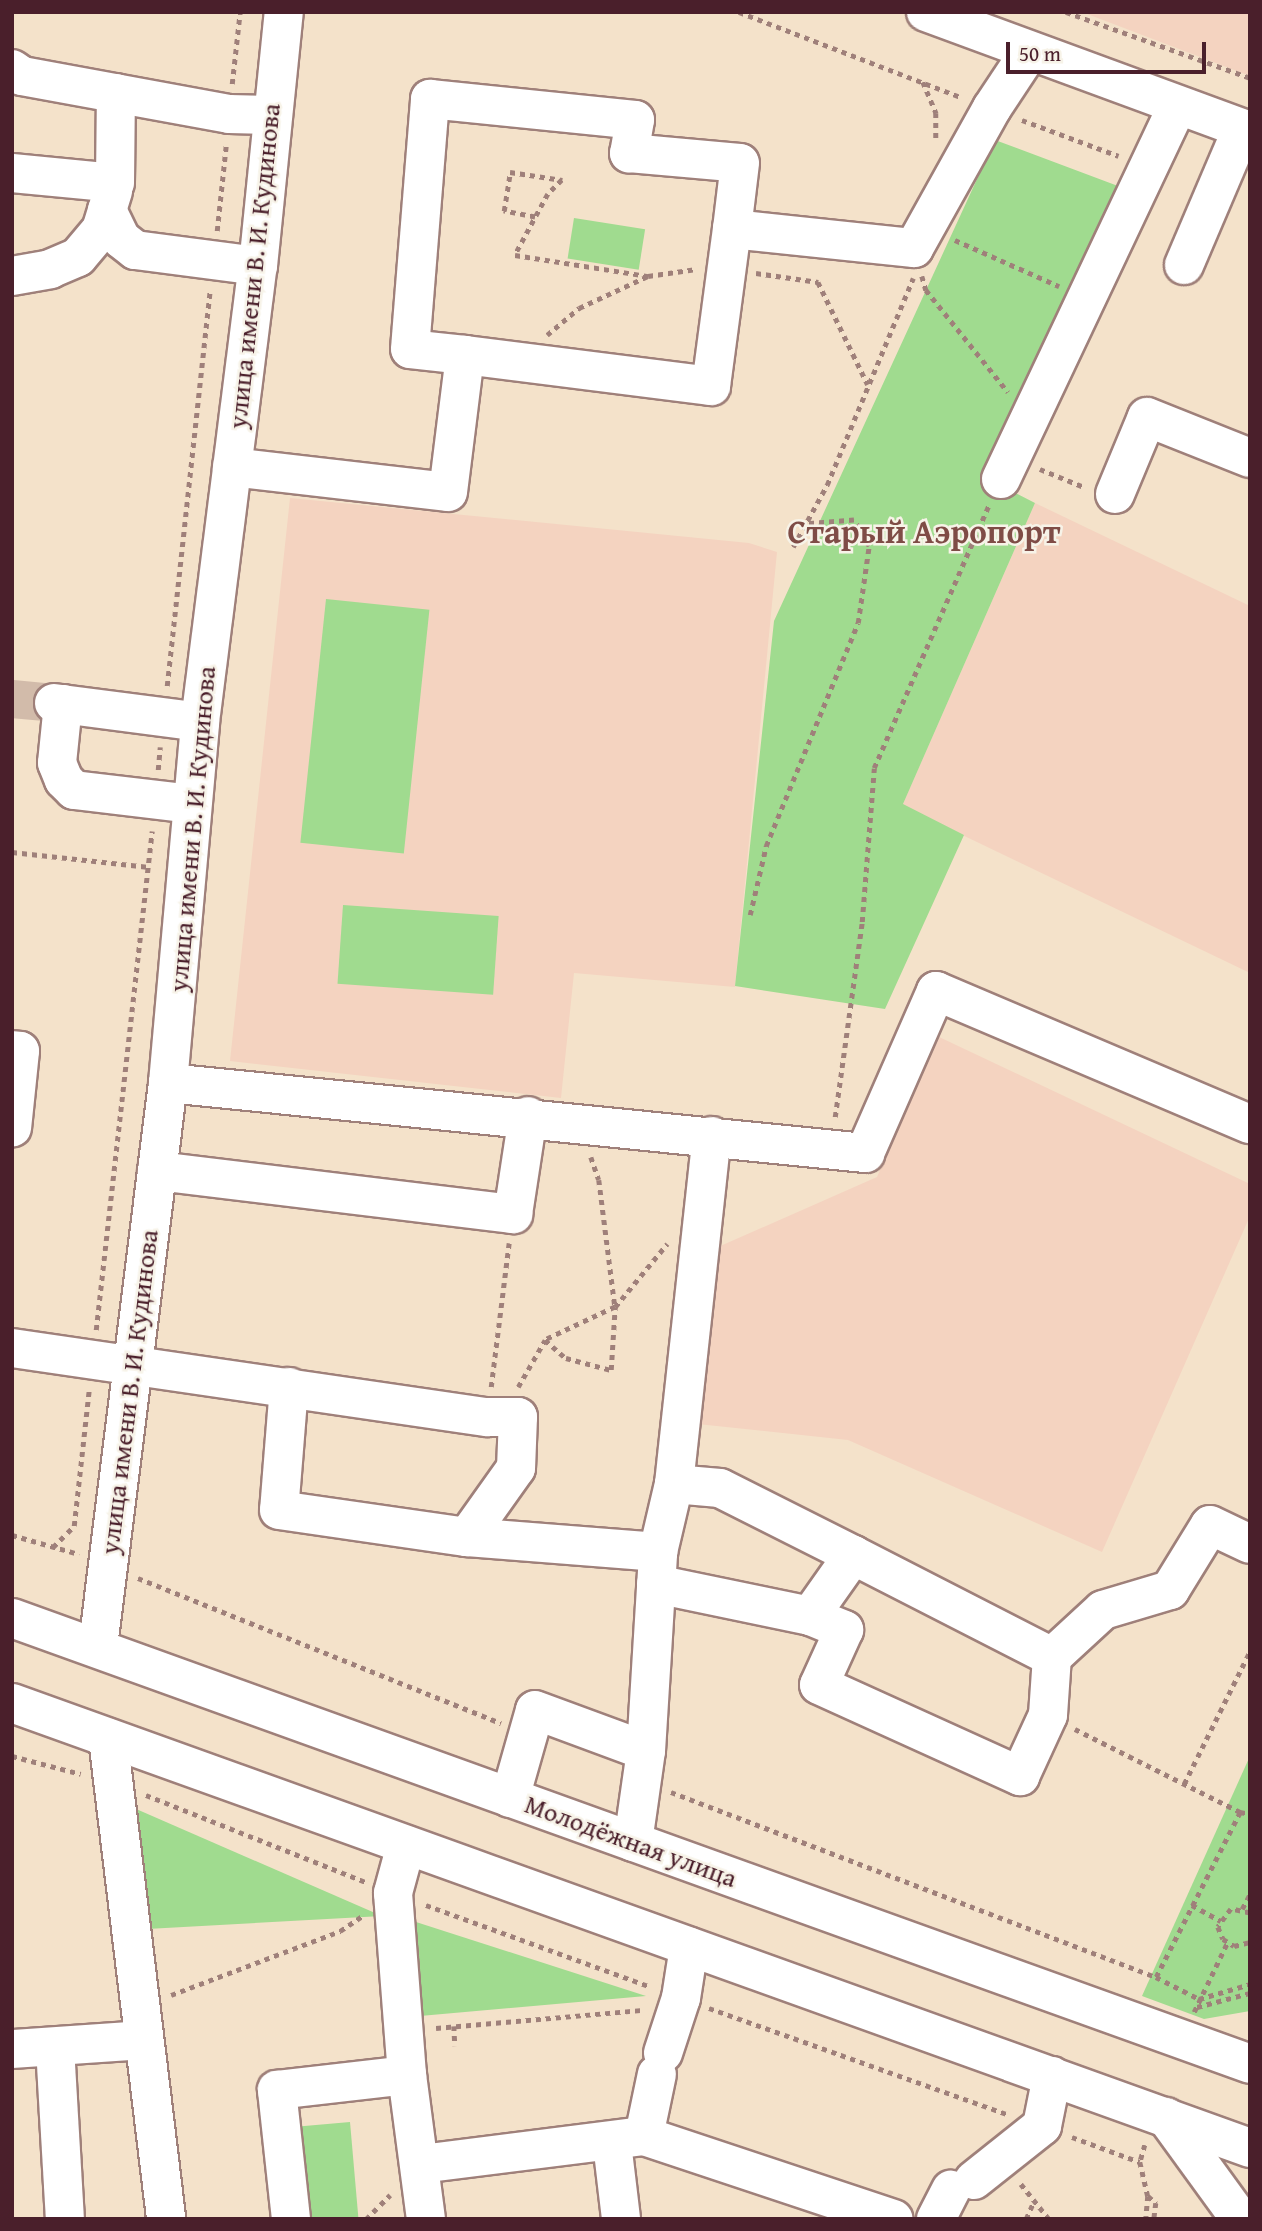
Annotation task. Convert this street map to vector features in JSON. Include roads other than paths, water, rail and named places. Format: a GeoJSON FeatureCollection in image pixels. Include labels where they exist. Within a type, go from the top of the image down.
{"type":"FeatureCollection","features":[{"type":"Feature","properties":{"kind":"main road","name":"улица имени В. И. Кудинова"},"geometry":{"type":"LineString","coordinates":[[97,1646],[168,1083],[191,804],[258,266],[270,115],[284,12]]}},
{"type":"Feature","properties":{"kind":"main road"},"geometry":{"type":"LineString","coordinates":[[949,17],[1029,52],[1246,130],[1184,265]]}},
{"type":"Feature","properties":{"kind":"main road"},"geometry":{"type":"LineString","coordinates":[[729,254],[914,248],[928,228],[992,108],[1029,52]]}},
{"type":"Feature","properties":{"kind":"main road"},"geometry":{"type":"LineString","coordinates":[[12,69],[22,76],[229,114],[270,115]]}},
{"type":"Feature","properties":{"kind":"main road"},"geometry":{"type":"LineString","coordinates":[[12,276],[50,269],[78,257],[101,230],[111,196],[116,93]]}},
{"type":"Feature","properties":{"kind":"main road"},"geometry":{"type":"LineString","coordinates":[[430,99],[635,120],[629,153],[740,163],[711,386],[465,355],[410,349],[430,99]]}},
{"type":"Feature","properties":{"kind":"main road"},"geometry":{"type":"LineString","coordinates":[[1006,467],[1177,107]]}},
{"type":"Feature","properties":{"kind":"main road"},"geometry":{"type":"LineString","coordinates":[[12,173],[111,196]]}},
{"type":"Feature","properties":{"kind":"main road"},"geometry":{"type":"LineString","coordinates":[[111,196],[121,239],[135,250],[258,266]]}},
{"type":"Feature","properties":{"kind":"main road"},"geometry":{"type":"LineString","coordinates":[[232,467],[448,492],[465,355]]}},
{"type":"Feature","properties":{"kind":"main road"},"geometry":{"type":"LineString","coordinates":[[1115,494],[1147,416],[1250,457]]}},
{"type":"Feature","properties":{"kind":"main road"},"geometry":{"type":"LineString","coordinates":[[191,804],[74,790],[64,780],[57,763],[59,704],[200,722]]}},
{"type":"Feature","properties":{"kind":"main road"},"geometry":{"type":"LineString","coordinates":[[168,1083],[528,1116],[865,1153],[936,991],[1250,1124]]}},
{"type":"Feature","properties":{"kind":"main road"},"geometry":{"type":"LineString","coordinates":[[12,1050],[20,1051],[12,1128]]}},
{"type":"Feature","properties":{"kind":"main road"},"geometry":{"type":"LineString","coordinates":[[157,1171],[513,1214],[528,1116]]}},
{"type":"Feature","properties":{"kind":"main road"},"geometry":{"type":"LineString","coordinates":[[633,1842],[646,1751],[657,1568],[674,1484],[712,1136]]}},
{"type":"Feature","properties":{"kind":"main road"},"geometry":{"type":"LineString","coordinates":[[12,1348],[494,1418],[518,1417],[516,1468],[467,1537]]}},
{"type":"Feature","properties":{"kind":"main road"},"geometry":{"type":"LineString","coordinates":[[289,1387],[279,1510],[657,1568],[810,1616],[844,1630],[819,1685],[1020,1776],[1048,1715],[1052,1657],[1103,1610],[1170,1590],[1210,1525],[1250,1544]]}},
{"type":"Feature","properties":{"kind":"main road"},"geometry":{"type":"LineString","coordinates":[[674,1484],[720,1488],[1052,1657]]}},
{"type":"Feature","properties":{"kind":"main road"},"geometry":{"type":"LineString","coordinates":[[810,1616],[853,1555]]}},
{"type":"Feature","properties":{"kind":"main road","name":"Молодёжная улица"},"geometry":{"type":"LineString","coordinates":[[12,1618],[97,1646],[510,1798],[1250,2064]]}},
{"type":"Feature","properties":{"kind":"main road"},"geometry":{"type":"LineString","coordinates":[[12,1703],[1250,2148]]}},
{"type":"Feature","properties":{"kind":"main road"},"geometry":{"type":"LineString","coordinates":[[510,1798],[535,1710],[646,1751]]}},
{"type":"Feature","properties":{"kind":"main road"},"geometry":{"type":"LineString","coordinates":[[108,1738],[166,2219]]}},
{"type":"Feature","properties":{"kind":"main road"},"geometry":{"type":"LineString","coordinates":[[406,1845],[393,1893],[407,2075],[421,2164],[426,2219]]}},
{"type":"Feature","properties":{"kind":"main road"},"geometry":{"type":"LineString","coordinates":[[621,2219],[628,2139],[660,2063],[664,2004],[688,1947]]}},
{"type":"Feature","properties":{"kind":"main road"},"geometry":{"type":"LineString","coordinates":[[12,2049],[55,2047],[142,2024]]}},
{"type":"Feature","properties":{"kind":"main road"},"geometry":{"type":"LineString","coordinates":[[1206,2049],[1250,2038]]}},
{"type":"Feature","properties":{"kind":"main road"},"geometry":{"type":"LineString","coordinates":[[55,2047],[65,2219]]}},
{"type":"Feature","properties":{"kind":"main road"},"geometry":{"type":"LineString","coordinates":[[291,2219],[277,2090],[407,2075]]}},
{"type":"Feature","properties":{"kind":"main road"},"geometry":{"type":"LineString","coordinates":[[965,2187],[1042,2126],[1052,2076]]}},
{"type":"Feature","properties":{"kind":"main road"},"geometry":{"type":"LineString","coordinates":[[1164,2116],[1240,2219]]}},
{"type":"Feature","properties":{"kind":"main road"},"geometry":{"type":"LineString","coordinates":[[421,2164],[628,2139],[894,2219]]}},
{"type":"Feature","properties":{"kind":"tunnel"},"geometry":{"type":"LineString","coordinates":[[12,699],[54,703]]}},
{"type":"Feature","properties":{"kind":"district","name":"Старый Аэропорт"},"geometry":{"type":"Point","coordinates":[924,532]}}]}
